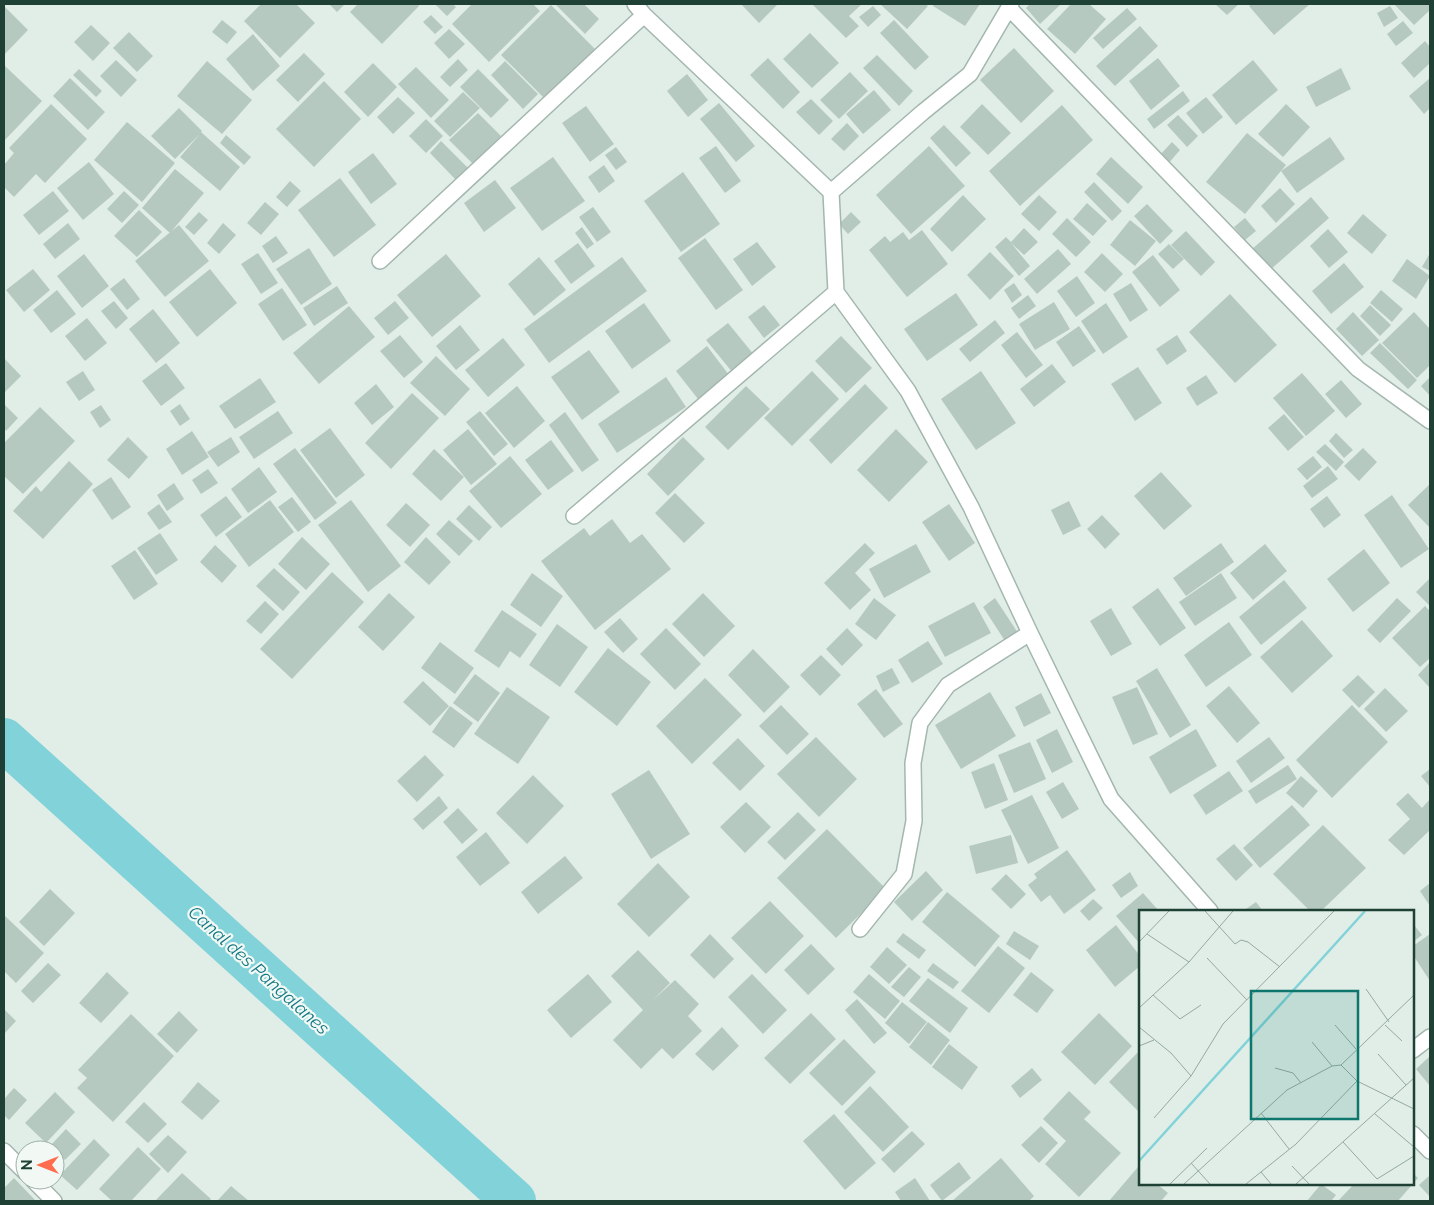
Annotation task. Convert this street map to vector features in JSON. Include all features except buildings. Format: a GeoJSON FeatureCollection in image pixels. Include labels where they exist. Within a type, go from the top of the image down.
{"type":"FeatureCollection","features":[{"type":"Feature","properties":{"kind":"street"},"geometry":{"type":"LineString","coordinates":[[831,192],[970,74],[1010,6],[1358,369],[1430,422]]}},
{"type":"Feature","properties":{"kind":"street"},"geometry":{"type":"LineString","coordinates":[[380,261],[640,9],[831,192],[836,292],[908,391],[971,507],[1111,799],[1209,910]]}},
{"type":"Feature","properties":{"kind":"street"},"geometry":{"type":"LineString","coordinates":[[574,516],[836,292]]}},
{"type":"Feature","properties":{"kind":"street"},"geometry":{"type":"LineString","coordinates":[[860,929],[904,874],[914,821],[913,763],[920,723],[948,685],[1030,633]]}},
{"type":"Feature","properties":{"kind":"street"},"geometry":{"type":"LineString","coordinates":[[1414,1049],[1430,1037]]}},
{"type":"Feature","properties":{"kind":"street"},"geometry":{"type":"LineString","coordinates":[[1414,1135],[1430,1152]]}},
{"type":"Feature","properties":{"kind":"street"},"geometry":{"type":"LineString","coordinates":[[4,1151],[15,1162]]}},
{"type":"Feature","properties":{"kind":"street"},"geometry":{"type":"LineString","coordinates":[[43,1190],[54,1201]]}},
{"type":"Feature","properties":{"kind":"waterway","name":"Canal des Pangalanes"},"geometry":{"type":"LineString","coordinates":[[4,740],[514,1201]]}}]}
